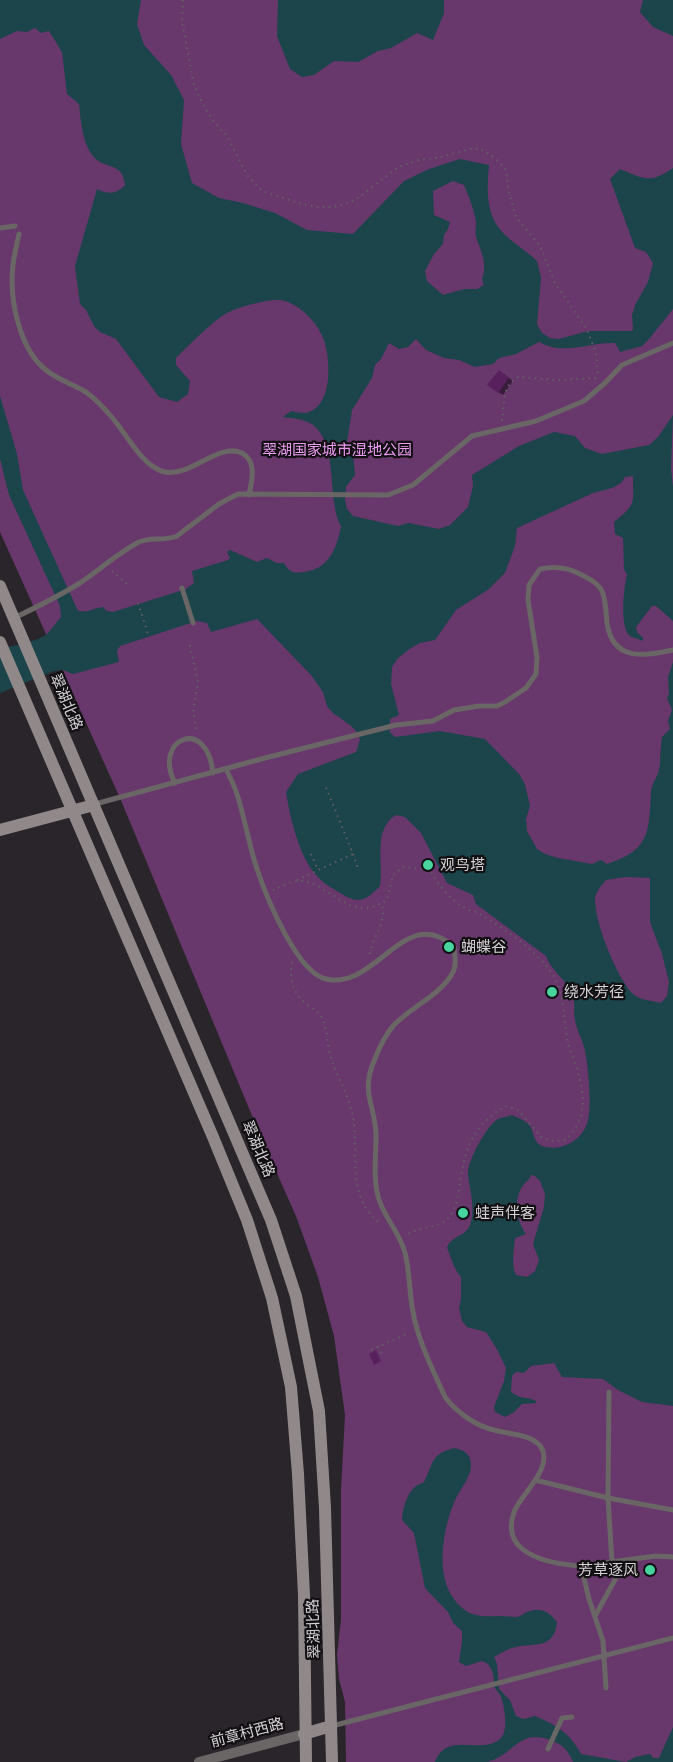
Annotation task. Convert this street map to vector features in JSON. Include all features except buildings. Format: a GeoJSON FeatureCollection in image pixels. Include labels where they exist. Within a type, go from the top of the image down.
{"type":"FeatureCollection","features":[{"type":"Feature","properties":{"kind":"street","name":"翠湖北路"},"geometry":{"type":"LineString","coordinates":[[0,586],[272,1220],[296,1296],[319,1411],[325,1508],[332,1762]]}},
{"type":"Feature","properties":{"kind":"street","name":"翠湖北路"},"geometry":{"type":"LineString","coordinates":[[0,642],[238,1199],[272,1298],[291,1387],[298,1473],[304,1606],[306,1762]]}},
{"type":"Feature","properties":{"kind":"street"},"geometry":{"type":"LineString","coordinates":[[0,830],[94,805]]}},
{"type":"Feature","properties":{"kind":"street"},"geometry":{"type":"LineString","coordinates":[[304,1734],[331,1726]]}},
{"type":"Feature","properties":{"kind":"street","name":"前章村西路"},"geometry":{"type":"LineString","coordinates":[[199,1762],[304,1734]]}},
{"type":"Feature","properties":{"kind":"lane"},"geometry":{"type":"LineString","coordinates":[[0,228],[15,226]]}},
{"type":"Feature","properties":{"kind":"lane"},"geometry":{"type":"LineString","coordinates":[[19,234],[12,283],[18,327],[40,366],[57,378],[88,393],[155,468],[164,472],[177,472],[202,464],[224,451],[244,454],[251,465],[252,478],[249,495]]}},
{"type":"Feature","properties":{"kind":"lane"},"geometry":{"type":"LineString","coordinates":[[14,618],[48,602],[79,583],[136,543],[148,539],[169,539],[219,504],[238,494],[388,495],[406,489],[432,471],[472,436],[536,421],[584,401],[622,364],[673,343]]}},
{"type":"Feature","properties":{"kind":"lane"},"geometry":{"type":"LineString","coordinates":[[94,805],[396,725],[433,721],[465,707],[497,706],[515,696],[532,682],[536,674],[537,657],[528,600],[529,585],[540,568],[559,567],[575,572],[595,583],[602,591],[611,637],[627,652],[645,656],[672,650]]}},
{"type":"Feature","properties":{"kind":"lane"},"geometry":{"type":"LineString","coordinates":[[182,588],[194,623]]}},
{"type":"Feature","properties":{"kind":"lane"},"geometry":{"type":"LineString","coordinates":[[175,783],[168,767],[170,753],[180,742],[189,739],[198,741],[206,747],[210,754],[213,773]]}},
{"type":"Feature","properties":{"kind":"lane"},"geometry":{"type":"LineString","coordinates":[[226,769],[237,793],[257,869],[285,934],[317,976],[327,980],[354,978],[382,959],[403,940],[427,934],[438,935],[454,947],[456,959],[453,972],[444,985],[392,1027],[384,1039],[368,1079],[368,1094],[375,1128],[377,1194],[406,1256],[412,1310],[417,1329],[437,1380],[453,1408],[474,1422],[492,1430],[534,1440],[543,1452],[543,1461],[535,1480],[514,1514],[512,1527],[516,1543],[528,1553],[545,1561],[581,1566],[656,1556],[673,1557]]}},
{"type":"Feature","properties":{"kind":"lane"},"geometry":{"type":"LineString","coordinates":[[609,1392],[608,1498],[612,1562]]}},
{"type":"Feature","properties":{"kind":"lane"},"geometry":{"type":"LineString","coordinates":[[535,1480],[608,1498],[673,1510]]}},
{"type":"Feature","properties":{"kind":"lane"},"geometry":{"type":"LineString","coordinates":[[595,1616],[626,1560]]}},
{"type":"Feature","properties":{"kind":"lane"},"geometry":{"type":"LineString","coordinates":[[581,1566],[603,1641],[606,1688]]}},
{"type":"Feature","properties":{"kind":"lane"},"geometry":{"type":"LineString","coordinates":[[331,1726],[673,1638]]}},
{"type":"Feature","properties":{"kind":"lane"},"geometry":{"type":"LineString","coordinates":[[548,1749],[559,1723],[564,1717],[572,1718]]}},
{"type":"Feature","properties":{"kind":"path"},"geometry":{"type":"LineString","coordinates":[[183,0],[182,22],[194,84],[200,99],[213,121],[227,136],[242,168],[259,188],[298,204],[334,207],[361,196],[392,171],[404,165],[468,149],[485,151],[498,161],[506,170],[516,217],[540,246],[555,284],[575,309],[586,328],[594,347],[598,366],[596,391]]}},
{"type":"Feature","properties":{"kind":"path"},"geometry":{"type":"LineString","coordinates":[[501,428],[504,393],[514,379],[523,376],[558,380],[597,378]]}},
{"type":"Feature","properties":{"kind":"path"},"geometry":{"type":"LineString","coordinates":[[106,565],[128,585]]}},
{"type":"Feature","properties":{"kind":"path"},"geometry":{"type":"LineString","coordinates":[[138,603],[149,638]]}},
{"type":"Feature","properties":{"kind":"path"},"geometry":{"type":"LineString","coordinates":[[190,645],[198,682],[193,712],[198,741]]}},
{"type":"Feature","properties":{"kind":"path"},"geometry":{"type":"LineString","coordinates":[[325,785],[358,869]]}},
{"type":"Feature","properties":{"kind":"path"},"geometry":{"type":"LineString","coordinates":[[311,854],[318,870]]}},
{"type":"Feature","properties":{"kind":"path"},"geometry":{"type":"LineString","coordinates":[[267,893],[353,854]]}},
{"type":"Feature","properties":{"kind":"path"},"geometry":{"type":"LineString","coordinates":[[297,880],[314,884],[348,906],[369,907],[387,900],[393,875],[398,871],[407,867],[430,870],[439,887],[453,900],[478,912],[513,937],[541,961],[559,986],[566,1036],[582,1095],[580,1124],[566,1140],[551,1141],[541,1137],[518,1110],[505,1106],[495,1112],[475,1131],[467,1148],[452,1214],[432,1228],[412,1231],[400,1239]]}},
{"type":"Feature","properties":{"kind":"path"},"geometry":{"type":"LineString","coordinates":[[371,966],[372,942],[383,924],[382,903]]}},
{"type":"Feature","properties":{"kind":"path"},"geometry":{"type":"LineString","coordinates":[[296,951],[291,970],[292,988],[302,1000],[318,1012],[322,1019],[331,1060],[353,1114],[355,1178],[360,1194],[373,1218],[394,1231]]}},
{"type":"Feature","properties":{"kind":"path"},"geometry":{"type":"LineString","coordinates":[[371,1350],[417,1329]]}},
{"type":"Feature","properties":{"kind":"path"},"geometry":{"type":"LineString","coordinates":[[378,1347],[383,1358]]}},
{"type":"Feature","properties":{"kind":"green space","name":"翠湖国家城市湿地公园"},"geometry":{"type":"Polygon","coordinates":[[[0,0],[673,0],[673,1762],[346,1762],[345,1702],[339,1679],[337,1655],[341,1620],[341,1490],[345,1415],[334,1336],[318,1277],[296,1216],[120,798],[0,532],[0,0]]]}},
{"type":"Feature","properties":{"kind":"water"},"geometry":{"type":"Polygon","coordinates":[[[0,0],[141,0],[137,24],[144,45],[171,75],[184,100],[181,144],[192,183],[219,198],[275,213],[307,230],[353,234],[404,181],[429,169],[460,159],[489,165],[488,192],[493,219],[504,234],[537,261],[541,277],[537,324],[542,333],[550,338],[559,339],[588,331],[633,330],[632,315],[648,282],[653,263],[646,252],[635,248],[610,179],[620,169],[652,178],[673,168],[673,309],[649,339],[642,346],[620,352],[615,343],[558,348],[539,342],[516,354],[499,358],[493,364],[475,367],[426,350],[416,339],[408,347],[399,349],[389,343],[381,359],[375,365],[372,378],[352,410],[347,442],[353,454],[355,475],[346,487],[345,500],[347,509],[353,516],[398,526],[409,523],[439,529],[450,525],[468,507],[473,486],[472,475],[519,446],[554,432],[575,436],[585,448],[602,454],[649,445],[658,437],[673,415],[671,468],[673,621],[656,606],[652,606],[636,627],[643,641],[630,636],[624,624],[623,606],[627,575],[624,569],[623,538],[615,534],[614,522],[627,511],[632,503],[633,476],[625,477],[621,483],[612,488],[593,493],[517,528],[515,546],[505,573],[489,589],[456,610],[435,640],[420,643],[411,648],[398,658],[392,667],[391,684],[399,715],[390,719],[390,732],[395,737],[440,731],[485,739],[519,774],[525,784],[530,806],[526,819],[527,831],[537,849],[558,858],[592,864],[601,860],[607,864],[631,853],[639,846],[647,830],[651,789],[659,770],[662,737],[670,729],[668,721],[672,710],[667,698],[669,694],[668,677],[673,662],[673,1406],[642,1402],[618,1390],[603,1379],[562,1377],[554,1363],[531,1366],[524,1373],[516,1372],[512,1376],[511,1392],[536,1401],[536,1403],[522,1404],[505,1417],[495,1412],[494,1407],[504,1381],[506,1368],[486,1332],[467,1327],[462,1321],[459,1308],[461,1277],[447,1247],[467,1230],[471,1222],[472,1198],[468,1169],[478,1145],[493,1123],[500,1118],[512,1115],[528,1123],[539,1144],[553,1148],[573,1142],[586,1126],[590,1105],[588,1075],[585,1051],[575,1020],[573,996],[546,956],[476,904],[473,895],[447,883],[421,833],[405,817],[396,815],[384,829],[380,848],[380,886],[369,896],[360,900],[349,898],[324,883],[311,869],[296,837],[286,792],[298,774],[356,752],[360,740],[358,733],[327,706],[323,692],[311,675],[257,619],[211,632],[207,623],[197,621],[120,646],[117,651],[119,662],[73,674],[63,670],[54,671],[0,693],[0,649],[44,636],[61,617],[60,606],[9,495],[0,459],[0,396],[17,454],[23,490],[78,611],[103,607],[113,612],[186,589],[194,583],[192,571],[228,560],[230,558],[227,552],[230,550],[257,562],[267,558],[277,563],[284,563],[295,572],[313,570],[320,567],[330,556],[341,526],[334,501],[329,456],[319,431],[310,423],[283,417],[291,411],[307,413],[317,407],[326,390],[328,356],[317,326],[297,307],[280,300],[256,303],[227,313],[208,327],[176,358],[176,365],[190,381],[188,394],[177,402],[159,397],[116,339],[100,332],[80,304],[75,266],[97,189],[109,193],[116,192],[125,185],[123,177],[116,169],[97,160],[86,144],[79,104],[67,94],[62,52],[49,31],[41,33],[35,28],[27,32],[17,31],[0,39],[0,0]],[[453,181],[433,191],[434,215],[450,222],[443,244],[434,254],[425,271],[427,281],[443,295],[464,289],[477,289],[484,285],[482,279],[484,263],[476,237],[473,208],[464,185],[453,181]],[[626,877],[606,880],[597,892],[595,901],[599,923],[613,961],[625,984],[634,995],[641,999],[661,1003],[667,996],[669,982],[650,922],[650,878],[626,877]],[[535,1176],[530,1177],[519,1193],[517,1205],[518,1217],[526,1234],[515,1238],[513,1257],[516,1275],[527,1277],[535,1271],[539,1260],[533,1244],[544,1207],[545,1194],[540,1181],[535,1176]]]}},
{"type":"Feature","properties":{"kind":"water"},"geometry":{"type":"Polygon","coordinates":[[[278,0],[444,0],[444,13],[433,40],[417,33],[391,48],[378,51],[358,62],[334,61],[314,75],[302,77],[290,69],[277,36],[278,0]]]}},
{"type":"Feature","properties":{"kind":"water"},"geometry":{"type":"Polygon","coordinates":[[[643,0],[673,0],[673,36],[653,27],[640,12],[643,0]]]}},
{"type":"Feature","properties":{"kind":"water"},"geometry":{"type":"Polygon","coordinates":[[[454,1448],[466,1453],[470,1458],[471,1469],[452,1508],[444,1540],[444,1573],[450,1593],[461,1607],[476,1615],[517,1617],[534,1610],[542,1610],[557,1622],[552,1637],[547,1641],[512,1648],[494,1657],[497,1664],[499,1689],[510,1700],[516,1716],[524,1719],[535,1716],[556,1726],[572,1740],[581,1754],[626,1762],[573,1762],[561,1746],[539,1737],[523,1740],[496,1759],[487,1762],[435,1762],[441,1752],[449,1747],[488,1745],[496,1742],[503,1735],[505,1726],[503,1703],[495,1687],[491,1669],[482,1661],[466,1666],[459,1662],[462,1631],[425,1588],[414,1533],[402,1520],[406,1502],[412,1490],[424,1482],[437,1456],[454,1448]]]}},
{"type":"Feature","properties":{"kind":"water"},"geometry":{"type":"Polygon","coordinates":[[[673,1727],[673,1762],[626,1762],[635,1757],[650,1754],[653,1758],[659,1758],[673,1727]]]}},
{"type":"Feature","properties":{"kind":"place","name":"观鸟塔"},"geometry":{"type":"Point","coordinates":[428,865]}},
{"type":"Feature","properties":{"kind":"place","name":"蝴蝶谷"},"geometry":{"type":"Point","coordinates":[449,947]}},
{"type":"Feature","properties":{"kind":"place","name":"绕水芳径"},"geometry":{"type":"Point","coordinates":[552,992]}},
{"type":"Feature","properties":{"kind":"place","name":"蛙声伴客"},"geometry":{"type":"Point","coordinates":[463,1213]}},
{"type":"Feature","properties":{"kind":"place","name":"芳草逐风"},"geometry":{"type":"Point","coordinates":[650,1570]}}]}
